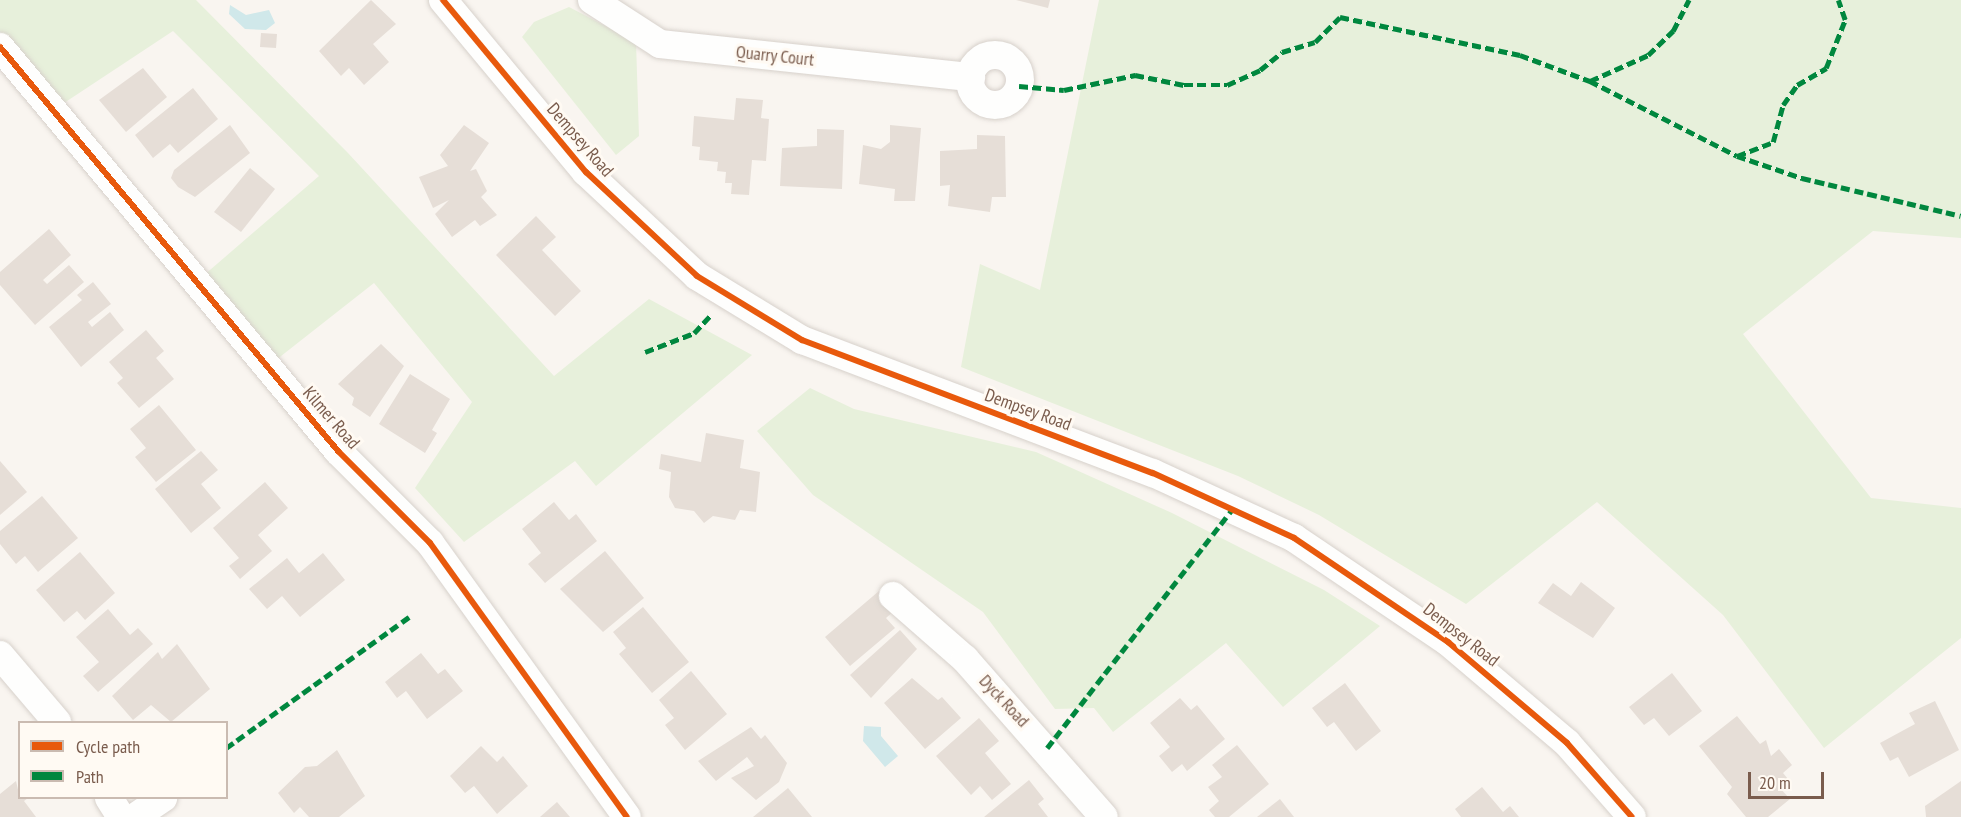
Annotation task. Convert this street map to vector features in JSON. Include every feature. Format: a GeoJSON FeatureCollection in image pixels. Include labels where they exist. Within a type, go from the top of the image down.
{"type":"FeatureCollection","features":[{"type":"Feature","properties":{"kind":"street","name":"Quarry Court"},"geometry":{"type":"LineString","coordinates":[[592,0],[660,44],[970,76]]}},
{"type":"Feature","properties":{"kind":"street","name":"Dempsey Road"},"geometry":{"type":"LineString","coordinates":[[454,4],[623,212],[712,287],[802,340],[1153,473],[1294,538],[1448,642],[1568,743],[1632,817]]}},
{"type":"Feature","properties":{"kind":"street","name":"Kilmer Road"},"geometry":{"type":"LineString","coordinates":[[0,47],[338,451],[429,543],[627,817]]}},
{"type":"Feature","properties":{"kind":"street","name":"Dyck Road"},"geometry":{"type":"LineString","coordinates":[[893,596],[966,659],[1104,817]]}},
{"type":"Feature","properties":{"kind":"street"},"geometry":{"type":"LineString","coordinates":[[0,656],[55,721]]}},
{"type":"Feature","properties":{"kind":"street"},"geometry":{"type":"LineString","coordinates":[[110,799],[121,817]]}},
{"type":"Feature","properties":{"kind":"street"},"geometry":{"type":"LineString","coordinates":[[135,817],[162,799]]}},
{"type":"Feature","properties":{"kind":"green space"},"geometry":{"type":"Polygon","coordinates":[[[0,0],[196,0],[348,153],[554,376],[649,299],[752,355],[596,486],[575,461],[464,542],[415,488],[472,402],[374,283],[276,360],[203,276],[319,176],[173,31],[61,105],[0,36],[0,0]]]}},
{"type":"Feature","properties":{"kind":"green space"},"geometry":{"type":"Polygon","coordinates":[[[1099,0],[1961,0],[1961,238],[1873,231],[1743,334],[1871,498],[1961,508],[1961,638],[1824,748],[1723,615],[1597,502],[1466,604],[1319,515],[1238,476],[961,367],[980,264],[1040,290],[1099,0]]]}},
{"type":"Feature","properties":{"kind":"green space"},"geometry":{"type":"Polygon","coordinates":[[[569,7],[636,42],[639,136],[616,155],[522,37],[534,22],[569,7]]]}},
{"type":"Feature","properties":{"kind":"green space"},"geometry":{"type":"Polygon","coordinates":[[[810,388],[854,409],[1036,452],[1172,513],[1324,590],[1380,626],[1283,707],[1226,643],[1113,732],[1094,708],[1055,709],[983,612],[813,495],[757,431],[810,388]]]}},
{"type":"Feature","properties":{"kind":"water"},"geometry":{"type":"Polygon","coordinates":[[[230,5],[246,15],[269,10],[275,23],[266,30],[245,29],[229,14],[230,5]]]}},
{"type":"Feature","properties":{"kind":"water"},"geometry":{"type":"Polygon","coordinates":[[[864,726],[881,727],[881,736],[898,756],[885,767],[863,741],[864,726]]]}},
{"type":"Feature","properties":{"kind":"building"},"geometry":{"type":"Polygon","coordinates":[[[371,0],[396,24],[373,44],[389,62],[364,85],[349,68],[341,76],[319,51],[371,0]]]}},
{"type":"Feature","properties":{"kind":"building"},"geometry":{"type":"Polygon","coordinates":[[[1016,0],[1050,0],[1048,8],[1016,0]]]}},
{"type":"Feature","properties":{"kind":"building"},"geometry":{"type":"Polygon","coordinates":[[[261,33],[277,34],[276,48],[260,47],[261,33]]]}},
{"type":"Feature","properties":{"kind":"building"},"geometry":{"type":"Polygon","coordinates":[[[143,68],[167,97],[126,132],[99,100],[143,68]]]}},
{"type":"Feature","properties":{"kind":"building"},"geometry":{"type":"Polygon","coordinates":[[[193,88],[218,119],[178,153],[170,144],[153,158],[135,135],[193,88]]]}},
{"type":"Feature","properties":{"kind":"building"},"geometry":{"type":"Polygon","coordinates":[[[736,98],[763,100],[761,118],[769,119],[766,161],[752,160],[749,195],[731,194],[732,183],[725,183],[726,172],[717,171],[718,162],[699,160],[700,147],[692,146],[694,116],[734,120],[736,98]]]}},
{"type":"Feature","properties":{"kind":"building"},"geometry":{"type":"Polygon","coordinates":[[[230,125],[250,153],[195,197],[178,187],[171,178],[174,170],[230,125]]]}},
{"type":"Feature","properties":{"kind":"building"},"geometry":{"type":"Polygon","coordinates":[[[464,125],[489,143],[470,171],[476,169],[487,191],[481,197],[497,215],[480,226],[475,220],[452,237],[435,214],[449,200],[433,208],[419,177],[448,166],[440,155],[464,125]]]}},
{"type":"Feature","properties":{"kind":"building"},"geometry":{"type":"Polygon","coordinates":[[[890,125],[921,128],[915,201],[894,201],[895,189],[859,184],[863,145],[881,149],[890,142],[890,125]]]}},
{"type":"Feature","properties":{"kind":"building"},"geometry":{"type":"Polygon","coordinates":[[[817,129],[844,130],[842,189],[780,186],[782,148],[817,146],[817,129]]]}},
{"type":"Feature","properties":{"kind":"building"},"geometry":{"type":"Polygon","coordinates":[[[977,135],[1005,136],[1006,197],[992,197],[990,212],[948,206],[950,185],[940,186],[940,151],[977,149],[977,135]]]}},
{"type":"Feature","properties":{"kind":"building"},"geometry":{"type":"Polygon","coordinates":[[[250,168],[275,189],[241,232],[214,212],[250,168]]]}},
{"type":"Feature","properties":{"kind":"building"},"geometry":{"type":"Polygon","coordinates":[[[536,216],[556,237],[542,250],[581,291],[555,316],[496,255],[536,216]]]}},
{"type":"Feature","properties":{"kind":"building"},"geometry":{"type":"Polygon","coordinates":[[[49,229],[71,255],[43,280],[47,284],[69,265],[84,282],[35,325],[0,285],[0,272],[49,229]]]}},
{"type":"Feature","properties":{"kind":"building"},"geometry":{"type":"Polygon","coordinates":[[[93,282],[111,304],[88,322],[92,327],[110,312],[124,330],[81,367],[49,327],[82,300],[77,295],[93,282]]]}},
{"type":"Feature","properties":{"kind":"building"},"geometry":{"type":"Polygon","coordinates":[[[146,330],[164,351],[156,358],[174,379],[139,408],[117,383],[123,378],[109,362],[146,330]]]}},
{"type":"Feature","properties":{"kind":"building"},"geometry":{"type":"Polygon","coordinates":[[[381,344],[404,366],[370,417],[352,405],[354,398],[338,384],[381,344]]]}},
{"type":"Feature","properties":{"kind":"building"},"geometry":{"type":"Polygon","coordinates":[[[410,374],[450,399],[432,430],[437,433],[425,453],[379,424],[410,374]]]}},
{"type":"Feature","properties":{"kind":"building"},"geometry":{"type":"Polygon","coordinates":[[[159,405],[196,450],[156,482],[135,457],[146,448],[130,429],[159,405]]]}},
{"type":"Feature","properties":{"kind":"building"},"geometry":{"type":"Polygon","coordinates":[[[706,433],[744,440],[740,468],[760,472],[756,512],[740,510],[735,520],[713,516],[704,523],[694,511],[675,508],[669,497],[671,472],[659,469],[661,454],[701,462],[706,433]]]}},
{"type":"Feature","properties":{"kind":"building"},"geometry":{"type":"Polygon","coordinates":[[[201,451],[218,470],[201,484],[221,508],[191,533],[155,489],[201,451]]]}},
{"type":"Feature","properties":{"kind":"building"},"geometry":{"type":"Polygon","coordinates":[[[0,461],[27,492],[0,515],[0,461]]]}},
{"type":"Feature","properties":{"kind":"building"},"geometry":{"type":"Polygon","coordinates":[[[265,482],[288,508],[258,535],[272,551],[240,579],[229,566],[239,558],[213,528],[265,482]]]}},
{"type":"Feature","properties":{"kind":"building"},"geometry":{"type":"Polygon","coordinates":[[[42,496],[78,538],[38,572],[25,556],[16,564],[0,544],[0,531],[42,496]]]}},
{"type":"Feature","properties":{"kind":"building"},"geometry":{"type":"Polygon","coordinates":[[[554,502],[569,520],[576,514],[597,541],[545,583],[528,564],[541,553],[522,529],[554,502]]]}},
{"type":"Feature","properties":{"kind":"building"},"geometry":{"type":"Polygon","coordinates":[[[605,551],[644,598],[603,632],[560,589],[605,551]]]}},
{"type":"Feature","properties":{"kind":"building"},"geometry":{"type":"Polygon","coordinates":[[[80,552],[115,593],[85,620],[77,611],[64,622],[36,590],[80,552]]]}},
{"type":"Feature","properties":{"kind":"building"},"geometry":{"type":"Polygon","coordinates":[[[323,553],[345,580],[300,617],[282,596],[267,609],[249,589],[287,558],[299,573],[323,553]]]}},
{"type":"Feature","properties":{"kind":"building"},"geometry":{"type":"Polygon","coordinates":[[[1581,582],[1615,608],[1593,638],[1538,603],[1553,583],[1571,596],[1581,582]]]}},
{"type":"Feature","properties":{"kind":"building"},"geometry":{"type":"Polygon","coordinates":[[[879,591],[895,610],[886,618],[895,628],[850,666],[825,637],[879,591]]]}},
{"type":"Feature","properties":{"kind":"building"},"geometry":{"type":"Polygon","coordinates":[[[643,607],[689,662],[652,693],[619,654],[626,648],[613,632],[643,607]]]}},
{"type":"Feature","properties":{"kind":"building"},"geometry":{"type":"Polygon","coordinates":[[[108,609],[130,635],[138,628],[153,644],[98,692],[83,676],[99,662],[76,637],[108,609]]]}},
{"type":"Feature","properties":{"kind":"building"},"geometry":{"type":"Polygon","coordinates":[[[900,630],[917,649],[871,698],[850,675],[900,630]]]}},
{"type":"Feature","properties":{"kind":"building"},"geometry":{"type":"Polygon","coordinates":[[[177,644],[210,689],[172,721],[151,705],[133,720],[112,696],[158,652],[162,659],[177,644]]]}},
{"type":"Feature","properties":{"kind":"building"},"geometry":{"type":"Polygon","coordinates":[[[421,653],[438,674],[445,669],[463,691],[427,719],[406,691],[397,698],[385,682],[421,653]]]}},
{"type":"Feature","properties":{"kind":"building"},"geometry":{"type":"Polygon","coordinates":[[[691,671],[727,714],[685,750],[665,725],[674,718],[659,700],[691,671]]]}},
{"type":"Feature","properties":{"kind":"building"},"geometry":{"type":"Polygon","coordinates":[[[1672,673],[1702,711],[1669,736],[1654,718],[1644,725],[1629,707],[1672,673]]]}},
{"type":"Feature","properties":{"kind":"building"},"geometry":{"type":"Polygon","coordinates":[[[912,678],[938,700],[942,697],[961,718],[925,749],[884,703],[912,678]]]}},
{"type":"Feature","properties":{"kind":"building"},"geometry":{"type":"Polygon","coordinates":[[[1345,683],[1381,731],[1356,751],[1334,722],[1327,727],[1312,708],[1345,683]]]}},
{"type":"Feature","properties":{"kind":"building"},"geometry":{"type":"Polygon","coordinates":[[[1180,698],[1191,710],[1197,705],[1225,739],[1187,771],[1182,764],[1172,772],[1159,756],[1170,747],[1150,723],[1180,698]]]}},
{"type":"Feature","properties":{"kind":"building"},"geometry":{"type":"Polygon","coordinates":[[[1935,701],[1959,750],[1909,777],[1898,757],[1890,761],[1880,743],[1915,724],[1909,713],[1935,701]]]}},
{"type":"Feature","properties":{"kind":"building"},"geometry":{"type":"Polygon","coordinates":[[[1737,716],[1760,744],[1766,740],[1771,756],[1779,749],[1792,765],[1783,773],[1788,779],[1779,787],[1790,799],[1768,817],[1746,817],[1727,794],[1732,787],[1699,746],[1737,716]]]}},
{"type":"Feature","properties":{"kind":"building"},"geometry":{"type":"Polygon","coordinates":[[[979,718],[999,741],[985,753],[1011,784],[992,800],[980,786],[971,795],[936,756],[979,718]]]}},
{"type":"Feature","properties":{"kind":"building"},"geometry":{"type":"Polygon","coordinates":[[[751,727],[761,739],[765,735],[787,763],[779,782],[756,800],[731,778],[754,766],[747,757],[716,781],[698,761],[751,727]]]}},
{"type":"Feature","properties":{"kind":"building"},"geometry":{"type":"Polygon","coordinates":[[[1237,745],[1269,784],[1229,817],[1215,817],[1209,810],[1219,801],[1208,787],[1222,777],[1212,765],[1237,745]]]}},
{"type":"Feature","properties":{"kind":"building"},"geometry":{"type":"Polygon","coordinates":[[[481,746],[497,762],[503,756],[528,786],[497,814],[474,786],[465,793],[450,776],[481,746]]]}},
{"type":"Feature","properties":{"kind":"building"},"geometry":{"type":"Polygon","coordinates":[[[337,750],[365,796],[339,817],[309,817],[300,807],[294,813],[278,793],[305,767],[317,766],[337,750]]]}},
{"type":"Feature","properties":{"kind":"building"},"geometry":{"type":"Polygon","coordinates":[[[1029,780],[1044,799],[1038,804],[1048,817],[984,817],[1029,780]]]}},
{"type":"Feature","properties":{"kind":"building"},"geometry":{"type":"Polygon","coordinates":[[[16,781],[18,799],[27,799],[24,801],[36,817],[0,817],[0,794],[16,781]]]}},
{"type":"Feature","properties":{"kind":"building"},"geometry":{"type":"Polygon","coordinates":[[[1961,781],[1961,817],[1926,817],[1925,806],[1961,781]]]}},
{"type":"Feature","properties":{"kind":"building"},"geometry":{"type":"Polygon","coordinates":[[[1482,787],[1503,812],[1510,806],[1519,817],[1461,817],[1455,809],[1482,787]]]}},
{"type":"Feature","properties":{"kind":"building"},"geometry":{"type":"Polygon","coordinates":[[[788,788],[812,817],[753,817],[788,788]]]}},
{"type":"Feature","properties":{"kind":"building"},"geometry":{"type":"Polygon","coordinates":[[[1280,799],[1294,817],[1257,817],[1280,799]]]}},
{"type":"Feature","properties":{"kind":"building"},"geometry":{"type":"Polygon","coordinates":[[[557,802],[570,817],[540,817],[557,802]]]}},
{"type":"Feature","properties":{"kind":"marked path"},"geometry":{"type":"LineString","coordinates":[[1590,81],[1648,55],[1673,31],[1689,0]]}},
{"type":"Feature","properties":{"kind":"marked path"},"geometry":{"type":"LineString","coordinates":[[1737,156],[1773,142],[1783,105],[1797,85],[1826,68],[1845,20],[1838,0]]}},
{"type":"Feature","properties":{"kind":"marked path"},"geometry":{"type":"LineString","coordinates":[[1019,86],[1064,90],[1135,75],[1184,85],[1227,85],[1260,70],[1282,52],[1315,42],[1340,17],[1520,55],[1590,81],[1737,156],[1802,178],[1961,216]]}},
{"type":"Feature","properties":{"kind":"marked path"},"geometry":{"type":"LineString","coordinates":[[645,352],[694,333],[711,315]]}},
{"type":"Feature","properties":{"kind":"marked path"},"geometry":{"type":"LineString","coordinates":[[1047,748],[1233,508]]}},
{"type":"Feature","properties":{"kind":"marked path"},"geometry":{"type":"LineString","coordinates":[[228,747],[412,615]]}},
{"type":"Feature","properties":{"kind":"cycle path"},"geometry":{"type":"LineString","coordinates":[[443,0],[586,172],[697,276],[802,340],[1153,473],[1294,538],[1448,642],[1567,743],[1632,817]]}},
{"type":"Feature","properties":{"kind":"cycle path"},"geometry":{"type":"LineString","coordinates":[[0,47],[338,451],[430,543],[627,817]]}}]}
